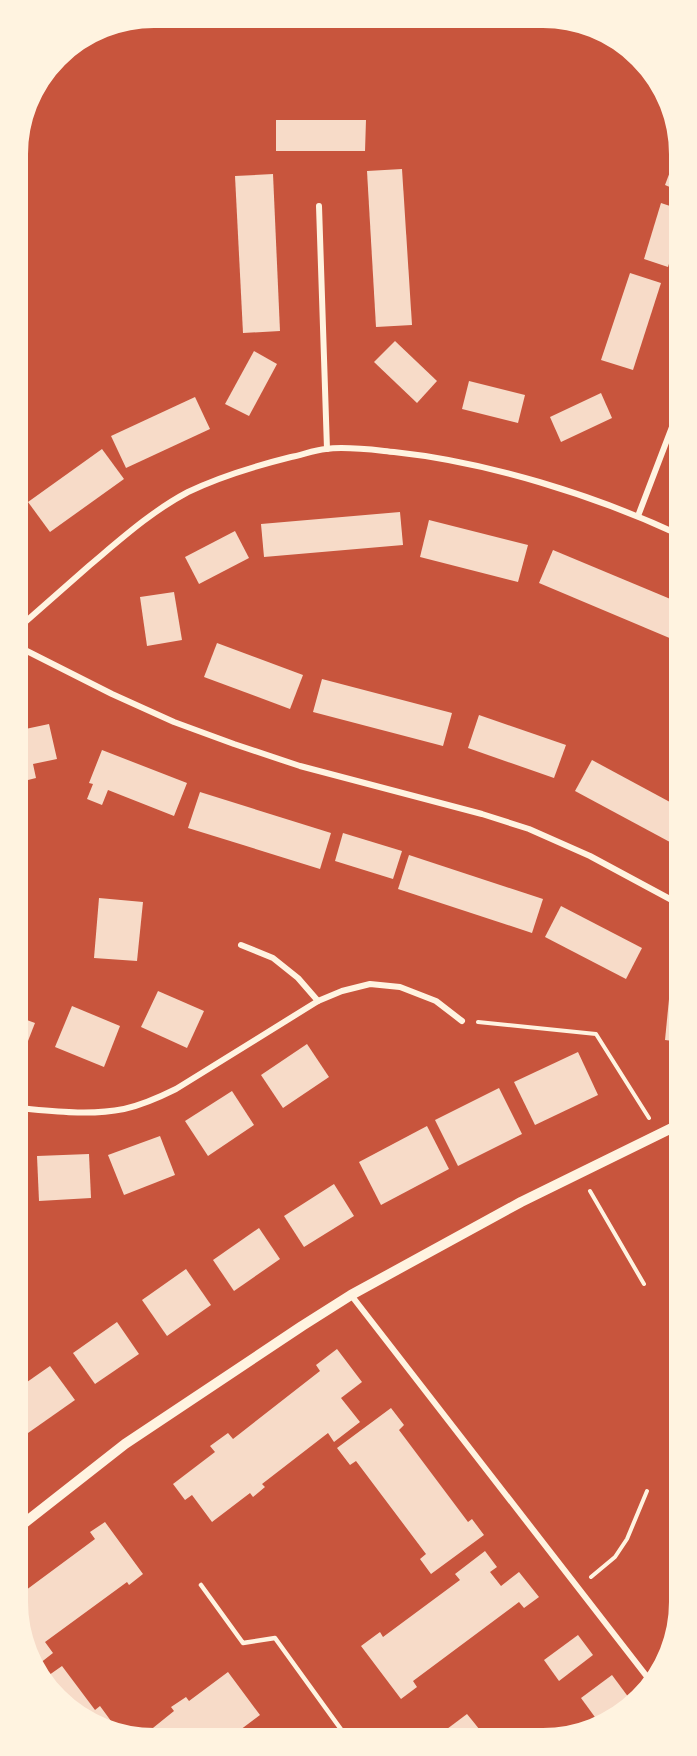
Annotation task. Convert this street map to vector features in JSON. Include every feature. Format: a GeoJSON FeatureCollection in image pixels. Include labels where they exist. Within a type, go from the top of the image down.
{"type":"FeatureCollection","features":[{"type":"Feature","properties":{"kind":"street"},"geometry":{"type":"LineString","coordinates":[[319,206],[327,449]]}},
{"type":"Feature","properties":{"kind":"street"},"geometry":{"type":"LineString","coordinates":[[638,516],[673,424]]}},
{"type":"Feature","properties":{"kind":"street"},"geometry":{"type":"LineString","coordinates":[[24,623],[121,538],[153,514],[187,493],[223,476],[258,465],[327,449],[377,450],[473,465],[533,481],[638,516],[673,533]]}},
{"type":"Feature","properties":{"kind":"street"},"geometry":{"type":"LineString","coordinates":[[24,650],[174,722],[234,744],[300,766],[482,814],[529,830],[590,856],[673,901]]}},
{"type":"Feature","properties":{"kind":"street"},"geometry":{"type":"LineString","coordinates":[[241,945],[273,958],[298,978],[318,1001]]}},
{"type":"Feature","properties":{"kind":"street"},"geometry":{"type":"LineString","coordinates":[[24,1109],[79,1113],[98,1112],[124,1109],[158,1098],[318,1001],[342,991],[370,984],[400,987],[436,1001],[462,1021]]}},
{"type":"Feature","properties":{"kind":"street"},"geometry":{"type":"LineString","coordinates":[[24,1522],[125,1444],[351,1295],[461,1233],[673,1127]]}},
{"type":"Feature","properties":{"kind":"street"},"geometry":{"type":"LineString","coordinates":[[351,1295],[648,1679]]}},
{"type":"Feature","properties":{"kind":"lane"},"geometry":{"type":"LineString","coordinates":[[201,1585],[243,1643],[275,1638],[343,1732]]}},
{"type":"Feature","properties":{"kind":"path"},"geometry":{"type":"LineString","coordinates":[[462,1021],[596,1034],[659,1133]]}},
{"type":"Feature","properties":{"kind":"path"},"geometry":{"type":"LineString","coordinates":[[579,1172],[644,1284]]}},
{"type":"Feature","properties":{"kind":"path"},"geometry":{"type":"LineString","coordinates":[[579,1588],[615,1557],[627,1539],[647,1491]]}},
{"type":"Feature","properties":{"kind":"building"},"geometry":{"type":"Polygon","coordinates":[[[276,120],[366,120],[365,151],[276,151],[276,120]]]}},
{"type":"Feature","properties":{"kind":"building"},"geometry":{"type":"Polygon","coordinates":[[[673,164],[673,188],[665,185],[673,164]]]}},
{"type":"Feature","properties":{"kind":"building"},"geometry":{"type":"Polygon","coordinates":[[[402,169],[412,325],[376,327],[367,171],[402,169]]]}},
{"type":"Feature","properties":{"kind":"building"},"geometry":{"type":"Polygon","coordinates":[[[273,174],[280,331],[243,333],[235,176],[273,174]]]}},
{"type":"Feature","properties":{"kind":"building"},"geometry":{"type":"Polygon","coordinates":[[[661,203],[673,207],[673,251],[668,267],[644,259],[661,203]]]}},
{"type":"Feature","properties":{"kind":"building"},"geometry":{"type":"Polygon","coordinates":[[[630,273],[661,283],[633,370],[601,360],[630,273]]]}},
{"type":"Feature","properties":{"kind":"building"},"geometry":{"type":"Polygon","coordinates":[[[395,341],[437,381],[417,403],[374,362],[395,341]]]}},
{"type":"Feature","properties":{"kind":"building"},"geometry":{"type":"Polygon","coordinates":[[[254,351],[277,364],[249,416],[225,404],[254,351]]]}},
{"type":"Feature","properties":{"kind":"building"},"geometry":{"type":"Polygon","coordinates":[[[469,381],[525,395],[518,423],[462,409],[469,381]]]}},
{"type":"Feature","properties":{"kind":"building"},"geometry":{"type":"Polygon","coordinates":[[[601,393],[612,418],[561,442],[550,417],[601,393]]]}},
{"type":"Feature","properties":{"kind":"building"},"geometry":{"type":"Polygon","coordinates":[[[195,397],[210,429],[126,468],[111,436],[195,397]]]}},
{"type":"Feature","properties":{"kind":"building"},"geometry":{"type":"Polygon","coordinates":[[[102,449],[124,479],[50,532],[28,502],[102,449]]]}},
{"type":"Feature","properties":{"kind":"building"},"geometry":{"type":"Polygon","coordinates":[[[400,512],[403,545],[264,557],[261,524],[400,512]]]}},
{"type":"Feature","properties":{"kind":"building"},"geometry":{"type":"Polygon","coordinates":[[[429,520],[528,545],[518,582],[420,557],[429,520]]]}},
{"type":"Feature","properties":{"kind":"building"},"geometry":{"type":"Polygon","coordinates":[[[235,531],[249,558],[199,584],[185,557],[235,531]]]}},
{"type":"Feature","properties":{"kind":"building"},"geometry":{"type":"Polygon","coordinates":[[[553,550],[673,600],[673,639],[539,583],[553,550]]]}},
{"type":"Feature","properties":{"kind":"building"},"geometry":{"type":"Polygon","coordinates":[[[174,592],[182,640],[147,646],[140,597],[174,592]]]}},
{"type":"Feature","properties":{"kind":"building"},"geometry":{"type":"Polygon","coordinates":[[[217,643],[303,675],[290,709],[204,677],[217,643]]]}},
{"type":"Feature","properties":{"kind":"building"},"geometry":{"type":"Polygon","coordinates":[[[322,679],[452,713],[443,746],[313,712],[322,679]]]}},
{"type":"Feature","properties":{"kind":"building"},"geometry":{"type":"Polygon","coordinates":[[[479,715],[566,745],[554,778],[468,748],[479,715]]]}},
{"type":"Feature","properties":{"kind":"building"},"geometry":{"type":"Polygon","coordinates":[[[49,724],[57,759],[33,764],[36,778],[24,781],[24,729],[49,724]]]}},
{"type":"Feature","properties":{"kind":"building"},"geometry":{"type":"Polygon","coordinates":[[[102,750],[187,783],[174,816],[108,790],[102,805],[87,799],[93,784],[89,783],[102,750]]]}},
{"type":"Feature","properties":{"kind":"building"},"geometry":{"type":"Polygon","coordinates":[[[592,760],[673,804],[673,844],[575,791],[592,760]]]}},
{"type":"Feature","properties":{"kind":"building"},"geometry":{"type":"Polygon","coordinates":[[[200,792],[331,833],[320,869],[188,828],[200,792]]]}},
{"type":"Feature","properties":{"kind":"building"},"geometry":{"type":"Polygon","coordinates":[[[343,833],[402,851],[393,879],[335,861],[343,833]]]}},
{"type":"Feature","properties":{"kind":"building"},"geometry":{"type":"Polygon","coordinates":[[[409,855],[543,899],[532,933],[398,889],[409,855]]]}},
{"type":"Feature","properties":{"kind":"building"},"geometry":{"type":"Polygon","coordinates":[[[99,898],[143,902],[137,961],[94,958],[99,898]]]}},
{"type":"Feature","properties":{"kind":"building"},"geometry":{"type":"Polygon","coordinates":[[[561,906],[642,948],[626,979],[545,937],[561,906]]]}},
{"type":"Feature","properties":{"kind":"building"},"geometry":{"type":"Polygon","coordinates":[[[671,979],[673,979],[673,1041],[665,1040],[671,979]]]}},
{"type":"Feature","properties":{"kind":"building"},"geometry":{"type":"Polygon","coordinates":[[[158,991],[204,1011],[187,1048],[141,1027],[158,991]]]}},
{"type":"Feature","properties":{"kind":"building"},"geometry":{"type":"Polygon","coordinates":[[[72,1006],[120,1026],[104,1067],[55,1047],[72,1006]]]}},
{"type":"Feature","properties":{"kind":"building"},"geometry":{"type":"Polygon","coordinates":[[[24,1019],[35,1023],[24,1051],[24,1019]]]}},
{"type":"Feature","properties":{"kind":"building"},"geometry":{"type":"Polygon","coordinates":[[[307,1044],[329,1077],[283,1108],[261,1075],[307,1044]]]}},
{"type":"Feature","properties":{"kind":"building"},"geometry":{"type":"Polygon","coordinates":[[[578,1052],[598,1095],[535,1125],[514,1082],[578,1052]]]}},
{"type":"Feature","properties":{"kind":"building"},"geometry":{"type":"Polygon","coordinates":[[[499,1088],[522,1134],[458,1166],[435,1120],[499,1088]]]}},
{"type":"Feature","properties":{"kind":"building"},"geometry":{"type":"Polygon","coordinates":[[[232,1091],[254,1125],[208,1156],[185,1121],[232,1091]]]}},
{"type":"Feature","properties":{"kind":"building"},"geometry":{"type":"Polygon","coordinates":[[[427,1126],[449,1169],[381,1205],[359,1162],[427,1126]]]}},
{"type":"Feature","properties":{"kind":"building"},"geometry":{"type":"Polygon","coordinates":[[[160,1136],[175,1175],[124,1195],[108,1155],[160,1136]]]}},
{"type":"Feature","properties":{"kind":"building"},"geometry":{"type":"Polygon","coordinates":[[[89,1154],[91,1198],[39,1201],[37,1156],[89,1154]]]}},
{"type":"Feature","properties":{"kind":"building"},"geometry":{"type":"Polygon","coordinates":[[[334,1184],[354,1216],[304,1247],[284,1216],[334,1184]]]}},
{"type":"Feature","properties":{"kind":"building"},"geometry":{"type":"Polygon","coordinates":[[[259,1228],[280,1259],[234,1291],[213,1260],[259,1228]]]}},
{"type":"Feature","properties":{"kind":"building"},"geometry":{"type":"Polygon","coordinates":[[[186,1269],[211,1305],[167,1336],[142,1300],[186,1269]]]}},
{"type":"Feature","properties":{"kind":"building"},"geometry":{"type":"Polygon","coordinates":[[[117,1322],[139,1354],[95,1384],[73,1353],[117,1322]]]}},
{"type":"Feature","properties":{"kind":"building"},"geometry":{"type":"Polygon","coordinates":[[[337,1349],[362,1382],[341,1398],[360,1422],[334,1442],[328,1433],[262,1484],[265,1487],[253,1497],[250,1493],[212,1522],[192,1495],[185,1500],[173,1484],[215,1452],[210,1446],[228,1433],[233,1439],[320,1371],[316,1365],[337,1349]]]}},
{"type":"Feature","properties":{"kind":"building"},"geometry":{"type":"Polygon","coordinates":[[[50,1366],[75,1400],[28,1433],[24,1427],[24,1384],[50,1366]]]}},
{"type":"Feature","properties":{"kind":"building"},"geometry":{"type":"Polygon","coordinates":[[[391,1408],[404,1425],[399,1430],[468,1522],[472,1519],[484,1535],[431,1574],[420,1559],[426,1554],[356,1461],[350,1465],[337,1448],[391,1408]]]}},
{"type":"Feature","properties":{"kind":"building"},"geometry":{"type":"Polygon","coordinates":[[[105,1522],[143,1574],[129,1585],[127,1582],[45,1642],[53,1653],[39,1664],[28,1636],[24,1592],[95,1539],[90,1532],[105,1522]]]}},
{"type":"Feature","properties":{"kind":"building"},"geometry":{"type":"Polygon","coordinates":[[[485,1551],[497,1567],[490,1572],[501,1586],[519,1572],[539,1597],[524,1608],[519,1602],[413,1681],[417,1687],[401,1699],[361,1646],[380,1632],[383,1637],[460,1580],[455,1574],[485,1551]]]}},
{"type":"Feature","properties":{"kind":"building"},"geometry":{"type":"Polygon","coordinates":[[[578,1635],[593,1655],[559,1681],[544,1660],[578,1635]]]}},
{"type":"Feature","properties":{"kind":"building"},"geometry":{"type":"Polygon","coordinates":[[[62,1666],[95,1710],[100,1706],[111,1721],[108,1723],[89,1715],[62,1694],[48,1676],[62,1666]]]}},
{"type":"Feature","properties":{"kind":"building"},"geometry":{"type":"Polygon","coordinates":[[[228,1672],[260,1715],[237,1732],[148,1732],[174,1711],[171,1707],[186,1697],[189,1701],[228,1672]]]}},
{"type":"Feature","properties":{"kind":"building"},"geometry":{"type":"Polygon","coordinates":[[[612,1675],[630,1699],[597,1720],[581,1698],[612,1675]]]}},
{"type":"Feature","properties":{"kind":"building"},"geometry":{"type":"Polygon","coordinates":[[[467,1714],[482,1732],[443,1732],[467,1714]]]}}]}
